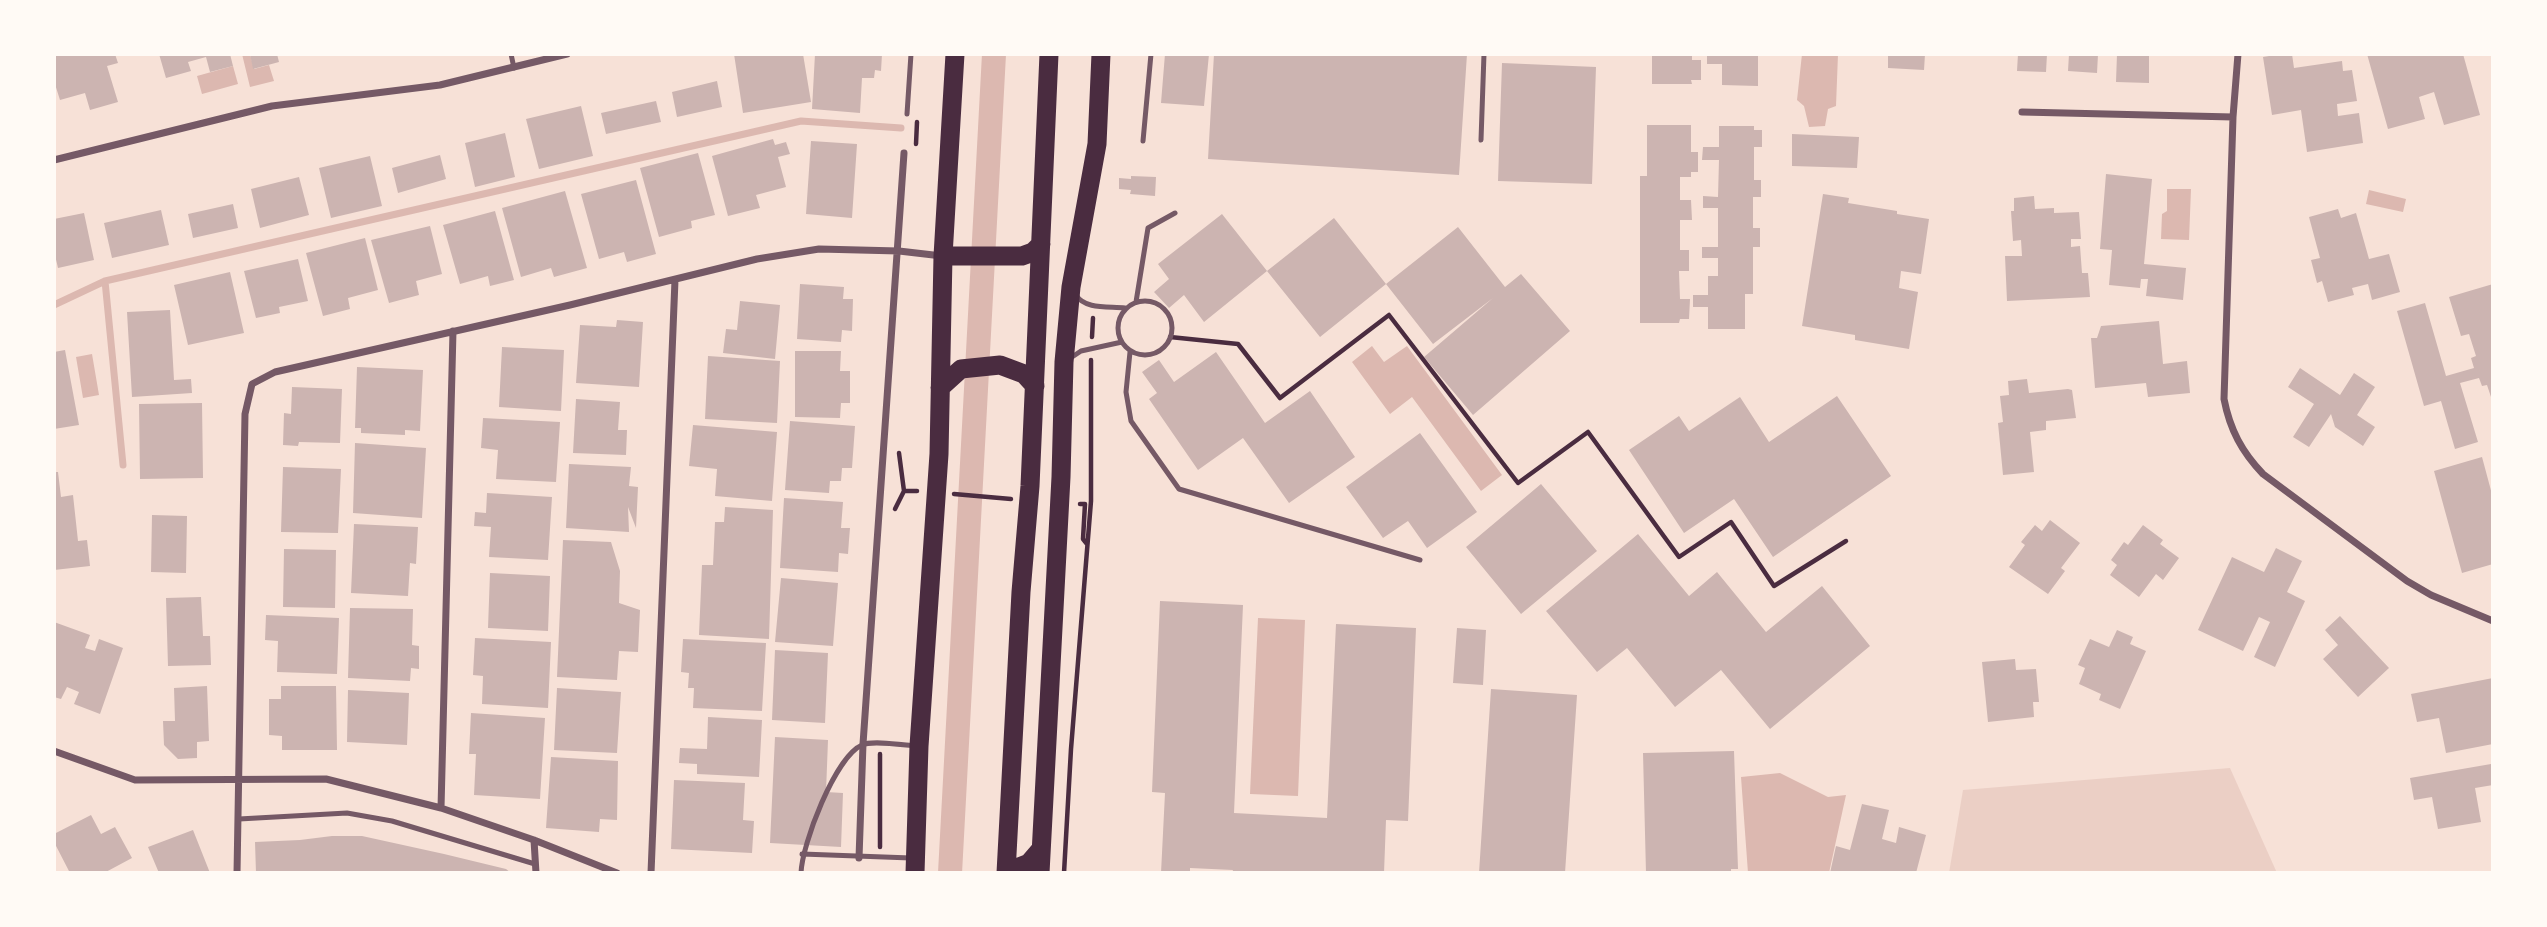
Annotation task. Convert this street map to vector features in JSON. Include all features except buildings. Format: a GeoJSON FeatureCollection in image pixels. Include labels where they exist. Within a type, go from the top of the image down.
{"type":"FeatureCollection","features":[{"type":"Feature","properties":{"kind":"highway"},"geometry":{"type":"LineString","coordinates":[[915,865],[919,746],[937,489],[943,256],[955,54]]}},
{"type":"Feature","properties":{"kind":"highway"},"geometry":{"type":"LineString","coordinates":[[1041,849],[1029,863],[1006,872],[1035,386],[1049,54]]}},
{"type":"Feature","properties":{"kind":"highway"},"geometry":{"type":"LineString","coordinates":[[1040,873],[1061,477],[1064,362],[1071,287],[1097,144],[1101,54]]}},
{"type":"Feature","properties":{"kind":"highway"},"geometry":{"type":"LineString","coordinates":[[943,256],[1022,256],[1033,252],[1041,244]]}},
{"type":"Feature","properties":{"kind":"highway"},"geometry":{"type":"LineString","coordinates":[[940,388],[961,369],[1000,365],[1024,374],[1035,386]]}},
{"type":"Feature","properties":{"kind":"street"},"geometry":{"type":"LineString","coordinates":[[54,160],[272,106],[440,85],[567,54]]}},
{"type":"Feature","properties":{"kind":"street"},"geometry":{"type":"LineString","coordinates":[[2238,54],[2232,117],[2224,399],[2228,420],[2236,439],[2246,457],[2263,474],[2407,580],[2431,595],[2493,621]]}},
{"type":"Feature","properties":{"kind":"street"},"geometry":{"type":"LineString","coordinates":[[2022,112],[2232,117]]}},
{"type":"Feature","properties":{"kind":"street"},"geometry":{"type":"LineString","coordinates":[[859,858],[863,744],[904,153]]}},
{"type":"Feature","properties":{"kind":"street"},"geometry":{"type":"LineString","coordinates":[[237,873],[245,414],[252,384],[275,372],[757,259],[819,248],[943,256]]}},
{"type":"Feature","properties":{"kind":"street"},"geometry":{"type":"LineString","coordinates":[[651,873],[675,280]]}},
{"type":"Feature","properties":{"kind":"street"},"geometry":{"type":"LineString","coordinates":[[440,808],[453,331]]}},
{"type":"Feature","properties":{"kind":"street"},"geometry":{"type":"LineString","coordinates":[[54,751],[135,780],[326,779],[440,808],[534,840],[617,873]]}},
{"type":"Feature","properties":{"kind":"street"},"geometry":{"type":"LineString","coordinates":[[534,840],[536,868]]}},
{"type":"Feature","properties":{"kind":"lane"},"geometry":{"type":"LineString","coordinates":[[510,54],[514,68]]}},
{"type":"Feature","properties":{"kind":"lane"},"geometry":{"type":"LineString","coordinates":[[907,114],[911,54]]}},
{"type":"Feature","properties":{"kind":"lane"},"geometry":{"type":"LineString","coordinates":[[1143,141],[1151,54]]}},
{"type":"Feature","properties":{"kind":"lane"},"geometry":{"type":"LineString","coordinates":[[1481,140],[1484,54]]}},
{"type":"Feature","properties":{"kind":"lane"},"geometry":{"type":"LineString","coordinates":[[1136,302],[1148,229],[1175,213]]}},
{"type":"Feature","properties":{"kind":"lane"},"geometry":{"type":"LineString","coordinates":[[1071,287],[1079,300],[1094,306],[1125,308]]}},
{"type":"Feature","properties":{"kind":"lane"},"geometry":{"type":"LineString","coordinates":[[1136,302],[1159,304],[1168,313],[1172,325],[1170,337],[1164,347],[1143,356],[1130,352],[1118,331],[1119,318],[1125,308],[1136,302]]}},
{"type":"Feature","properties":{"kind":"lane"},"geometry":{"type":"LineString","coordinates":[[1064,362],[1081,351],[1122,342]]}},
{"type":"Feature","properties":{"kind":"lane"},"geometry":{"type":"LineString","coordinates":[[1130,352],[1126,392],[1131,421],[1178,489],[1420,560]]}},
{"type":"Feature","properties":{"kind":"lane"},"geometry":{"type":"LineString","coordinates":[[801,873],[802,854],[839,768],[848,755],[863,744],[919,746]]}},
{"type":"Feature","properties":{"kind":"lane"},"geometry":{"type":"LineString","coordinates":[[239,819],[347,813],[392,821],[536,868]]}},
{"type":"Feature","properties":{"kind":"lane"},"geometry":{"type":"LineString","coordinates":[[802,854],[881,858],[915,865]]}},
{"type":"Feature","properties":{"kind":"path"},"geometry":{"type":"LineString","coordinates":[[1064,873],[1091,501],[1091,348],[1094,306]]}},
{"type":"Feature","properties":{"kind":"path"},"geometry":{"type":"LineString","coordinates":[[1170,337],[1238,344],[1280,398],[1389,315],[1518,483],[1588,432],[1679,557],[1731,522],[1774,586],[1846,541]]}},
{"type":"Feature","properties":{"kind":"path"},"geometry":{"type":"LineString","coordinates":[[892,516],[904,491],[898,442]]}},
{"type":"Feature","properties":{"kind":"path"},"geometry":{"type":"LineString","coordinates":[[904,491],[923,492]]}},
{"type":"Feature","properties":{"kind":"path"},"geometry":{"type":"LineString","coordinates":[[949,494],[1019,499]]}},
{"type":"Feature","properties":{"kind":"path"},"geometry":{"type":"LineString","coordinates":[[1075,503],[1085,504],[1083,539],[1087,544]]}},
{"type":"Feature","properties":{"kind":"path"},"geometry":{"type":"LineString","coordinates":[[880,744],[881,858]]}},
{"type":"Feature","properties":{"kind":"shaded area"},"geometry":{"type":"Polygon","coordinates":[[[242,54],[250,54],[254,69],[269,65],[274,81],[250,87],[242,54]]]}},
{"type":"Feature","properties":{"kind":"shaded area"},"geometry":{"type":"Polygon","coordinates":[[[1802,54],[1838,54],[1836,106],[1828,109],[1825,126],[1809,127],[1804,106],[1797,100],[1802,54]]]}},
{"type":"Feature","properties":{"kind":"shaded area"},"geometry":{"type":"Polygon","coordinates":[[[233,66],[238,84],[202,94],[197,76],[233,66]]]}},
{"type":"Feature","properties":{"kind":"shaded area"},"geometry":{"type":"Polygon","coordinates":[[[2167,189],[2191,189],[2189,240],[2161,239],[2162,214],[2167,211],[2167,189]]]}},
{"type":"Feature","properties":{"kind":"shaded area"},"geometry":{"type":"Polygon","coordinates":[[[2369,190],[2406,199],[2403,212],[2366,204],[2369,190]]]}},
{"type":"Feature","properties":{"kind":"shaded area"},"geometry":{"type":"Polygon","coordinates":[[[1372,346],[1384,362],[1407,346],[1502,475],[1481,491],[1412,397],[1390,414],[1352,362],[1372,346]]]}},
{"type":"Feature","properties":{"kind":"shaded area"},"geometry":{"type":"Polygon","coordinates":[[[92,354],[99,395],[83,398],[76,357],[92,354]]]}},
{"type":"Feature","properties":{"kind":"shaded area"},"geometry":{"type":"Polygon","coordinates":[[[1258,618],[1305,620],[1298,796],[1250,794],[1258,618]]]}},
{"type":"Feature","properties":{"kind":"shaded area"},"geometry":{"type":"Polygon","coordinates":[[[2230,768],[2277,873],[1949,873],[1963,790],[2230,768]]]}},
{"type":"Feature","properties":{"kind":"shaded area"},"geometry":{"type":"Polygon","coordinates":[[[1780,773],[1828,797],[1846,795],[1829,873],[1748,873],[1741,777],[1780,773]]]}},
{"type":"Feature","properties":{"kind":"waterway"},"geometry":{"type":"LineString","coordinates":[[950,873],[994,54]]}},
{"type":"Feature","properties":{"kind":"waterway"},"geometry":{"type":"LineString","coordinates":[[54,305],[105,281],[801,121],[901,128]]}},
{"type":"Feature","properties":{"kind":"waterway"},"geometry":{"type":"LineString","coordinates":[[105,281],[123,465]]}}]}
